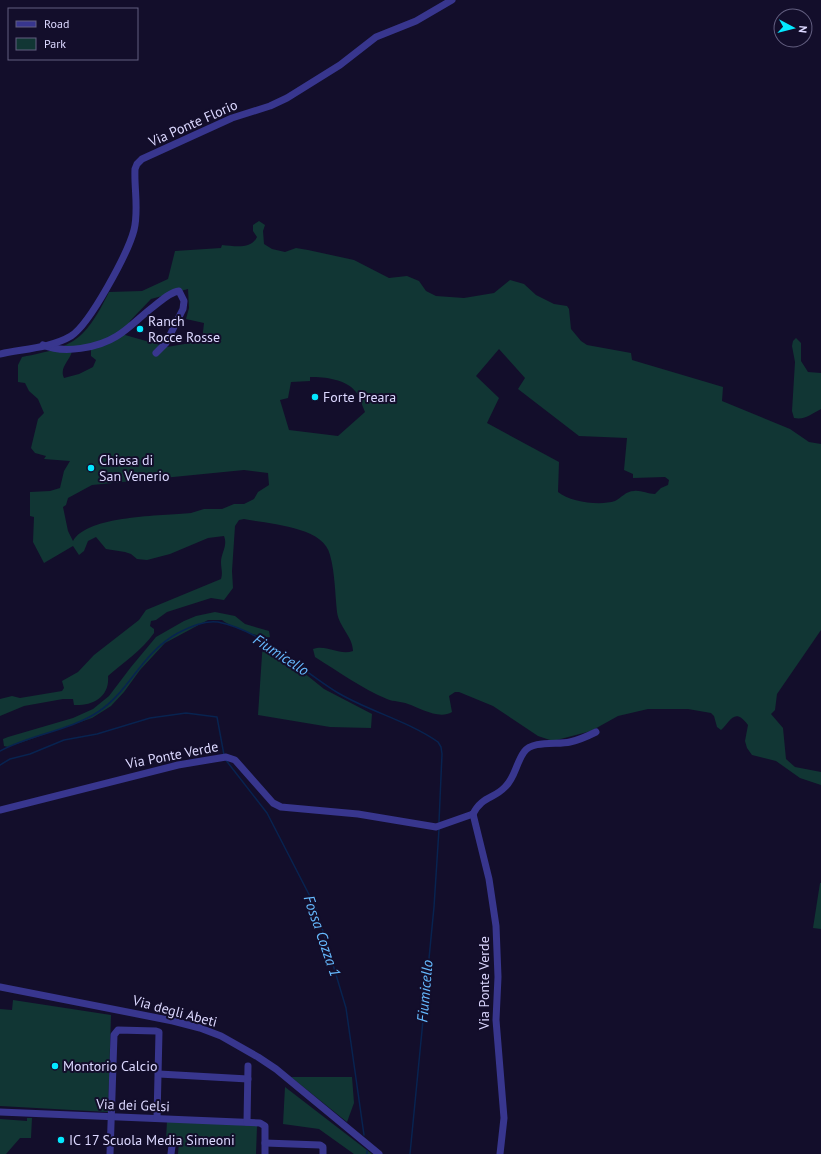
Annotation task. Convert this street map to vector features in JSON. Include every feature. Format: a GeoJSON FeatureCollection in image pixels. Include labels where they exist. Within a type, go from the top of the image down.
{"type":"FeatureCollection","features":[{"type":"Feature","properties":{"kind":"street","name":"Via Ponte Florio"},"geometry":{"type":"LineString","coordinates":[[0,354],[42,345],[71,336],[89,318],[111,279],[134,230],[136,207],[135,169],[137,164],[142,159],[232,118],[270,106],[287,98],[340,65],[376,37],[416,21],[452,0]]}},
{"type":"Feature","properties":{"kind":"street","name":"Via Ponte Florio"},"geometry":{"type":"LineString","coordinates":[[42,345],[65,349],[81,349],[116,337],[158,303],[174,292],[179,291],[184,301],[183,309],[166,343],[156,353]]}},
{"type":"Feature","properties":{"kind":"street"},"geometry":{"type":"LineString","coordinates":[[473,814],[478,804],[507,786],[511,781],[524,752],[528,748],[572,742],[596,732]]}},
{"type":"Feature","properties":{"kind":"street","name":"Via Ponte Verde"},"geometry":{"type":"LineString","coordinates":[[0,810],[178,764],[226,757],[235,760],[273,803],[281,807],[358,814],[436,827],[473,814],[489,879],[496,926],[496,1020],[504,1118],[500,1154]]}},
{"type":"Feature","properties":{"kind":"street","name":"Via degli Abeti"},"geometry":{"type":"LineString","coordinates":[[0,987],[173,1021],[200,1028],[221,1036],[240,1045],[276,1069],[379,1154]]}},
{"type":"Feature","properties":{"kind":"street"},"geometry":{"type":"LineString","coordinates":[[110,1154],[114,1035],[118,1030],[160,1032],[157,1118]]}},
{"type":"Feature","properties":{"kind":"street"},"geometry":{"type":"LineString","coordinates":[[247,1122],[248,1066]]}},
{"type":"Feature","properties":{"kind":"street"},"geometry":{"type":"LineString","coordinates":[[159,1074],[248,1078]]}},
{"type":"Feature","properties":{"kind":"street","name":"Via dei Gelsi"},"geometry":{"type":"LineString","coordinates":[[0,1112],[260,1123],[265,1126],[265,1143]]}},
{"type":"Feature","properties":{"kind":"street"},"geometry":{"type":"LineString","coordinates":[[264,1154],[265,1143],[320,1145],[323,1147],[323,1154]]}},
{"type":"Feature","properties":{"kind":"street"},"geometry":{"type":"LineString","coordinates":[[171,1154],[172,1146]]}},
{"type":"Feature","properties":{"kind":"green space"},"geometry":{"type":"Polygon","coordinates":[[[259,221],[265,225],[263,231],[264,244],[272,249],[285,252],[296,248],[354,260],[389,278],[407,276],[419,281],[426,291],[436,296],[464,298],[494,293],[510,280],[524,284],[536,295],[554,304],[567,306],[569,309],[571,329],[581,341],[587,345],[631,353],[632,360],[723,387],[722,401],[790,429],[809,442],[821,444],[821,630],[777,694],[775,710],[771,714],[783,728],[786,759],[795,767],[821,772],[821,785],[800,778],[776,761],[752,755],[747,748],[745,741],[748,725],[743,719],[736,716],[721,730],[717,727],[714,716],[711,713],[688,709],[648,709],[618,716],[591,731],[553,741],[538,736],[493,706],[459,692],[455,692],[449,696],[452,712],[441,715],[377,695],[350,680],[315,657],[313,649],[318,648],[343,652],[353,651],[351,641],[338,617],[333,569],[326,545],[306,532],[280,525],[244,519],[239,520],[235,526],[232,571],[233,588],[224,600],[211,598],[167,612],[156,620],[151,621],[150,626],[154,629],[154,633],[138,650],[108,676],[106,690],[103,695],[93,702],[74,705],[73,699],[63,699],[24,706],[0,716],[0,699],[12,696],[20,698],[62,691],[64,688],[62,681],[78,672],[94,655],[139,620],[146,610],[221,579],[221,559],[225,546],[224,536],[208,538],[170,554],[147,560],[137,559],[131,554],[125,552],[106,549],[96,537],[88,541],[84,551],[79,555],[73,546],[44,563],[33,542],[34,517],[30,516],[30,492],[50,491],[60,488],[64,471],[70,461],[44,459],[46,456],[35,453],[31,448],[38,419],[44,413],[38,399],[29,391],[25,383],[18,382],[18,365],[22,357],[55,349],[76,339],[93,321],[109,292],[142,291],[168,279],[175,251],[221,248],[222,245],[246,246],[251,244],[257,237],[253,231],[253,225],[259,221]],[[188,289],[151,299],[130,321],[125,335],[167,347],[202,341],[204,323],[186,319],[189,308],[188,289]],[[499,349],[476,376],[499,398],[487,423],[559,462],[558,492],[563,495],[577,501],[601,503],[615,501],[631,491],[655,494],[661,488],[668,485],[669,480],[665,477],[633,478],[633,474],[624,470],[627,438],[579,436],[518,389],[525,378],[499,349]],[[91,350],[72,351],[64,367],[64,378],[79,374],[93,367],[96,360],[91,356],[91,350]],[[310,377],[310,381],[291,382],[288,398],[280,400],[289,430],[338,436],[365,412],[357,394],[347,384],[335,380],[310,377]],[[244,470],[92,485],[68,498],[66,505],[63,507],[68,531],[73,541],[81,532],[94,526],[127,518],[191,513],[204,509],[222,509],[234,504],[244,504],[254,499],[258,492],[269,485],[268,473],[244,470]]]}},
{"type":"Feature","properties":{"kind":"green space"},"geometry":{"type":"Polygon","coordinates":[[[796,338],[801,343],[801,361],[808,372],[821,373],[821,409],[802,418],[794,418],[792,411],[795,362],[792,346],[793,341],[796,338]]]}},
{"type":"Feature","properties":{"kind":"green space"},"geometry":{"type":"Polygon","coordinates":[[[215,612],[235,616],[245,624],[269,631],[270,637],[246,632],[222,620],[208,620],[165,643],[140,670],[124,692],[111,706],[92,718],[8,747],[4,746],[3,739],[73,718],[93,709],[109,696],[156,637],[184,621],[196,616],[215,612]]]}},
{"type":"Feature","properties":{"kind":"green space"},"geometry":{"type":"Polygon","coordinates":[[[263,640],[324,689],[372,714],[371,728],[330,727],[258,715],[263,640]]]}},
{"type":"Feature","properties":{"kind":"green space"},"geometry":{"type":"Polygon","coordinates":[[[821,883],[821,929],[813,928],[821,883]]]}},
{"type":"Feature","properties":{"kind":"green space","name":"Montorio Calcio"},"geometry":{"type":"Polygon","coordinates":[[[13,1000],[111,1015],[108,1112],[0,1106],[0,1009],[12,1010],[13,1000]]]}},
{"type":"Feature","properties":{"kind":"green space"},"geometry":{"type":"Polygon","coordinates":[[[291,1077],[352,1077],[354,1103],[347,1122],[291,1077]]]}},
{"type":"Feature","properties":{"kind":"green space"},"geometry":{"type":"Polygon","coordinates":[[[285,1087],[372,1154],[354,1154],[319,1129],[283,1124],[285,1087]]]}},
{"type":"Feature","properties":{"kind":"green space"},"geometry":{"type":"Polygon","coordinates":[[[27,1118],[32,1118],[31,1138],[20,1138],[6,1154],[0,1154],[0,1119],[27,1121],[27,1118]]]}},
{"type":"Feature","properties":{"kind":"green space"},"geometry":{"type":"Polygon","coordinates":[[[167,1121],[257,1126],[256,1154],[178,1154],[179,1141],[166,1140],[167,1121]]]}},
{"type":"Feature","properties":{"kind":"waterway","name":"Fiumicello"},"geometry":{"type":"LineString","coordinates":[[0,751],[24,740],[75,724],[98,712],[119,693],[154,651],[165,642],[192,626],[208,622],[218,622],[252,634],[282,653],[340,694],[402,722],[438,742],[441,747],[442,754],[439,822]]}},
{"type":"Feature","properties":{"kind":"waterway","name":"Fossa Cozza 1"},"geometry":{"type":"LineString","coordinates":[[0,765],[10,759],[30,754],[64,740],[97,734],[150,718],[186,713],[217,717],[224,755]]}},
{"type":"Feature","properties":{"kind":"waterway","name":"Fossa Cozza 1"},"geometry":{"type":"LineString","coordinates":[[225,759],[267,813],[316,908],[346,1008],[364,1135]]}},
{"type":"Feature","properties":{"kind":"waterway","name":"Fiumicello"},"geometry":{"type":"LineString","coordinates":[[410,1154],[434,907],[439,829]]}},
{"type":"Feature","properties":{"kind":"place","name":"Ranch Rocce Rosse"},"geometry":{"type":"Point","coordinates":[140,329]}},
{"type":"Feature","properties":{"kind":"place","name":"Forte Preara"},"geometry":{"type":"Point","coordinates":[315,397]}},
{"type":"Feature","properties":{"kind":"place","name":"Chiesa di San Venerio"},"geometry":{"type":"Point","coordinates":[91,468]}},
{"type":"Feature","properties":{"kind":"place","name":"Montorio Calcio"},"geometry":{"type":"Point","coordinates":[55,1066]}},
{"type":"Feature","properties":{"kind":"place","name":"IC 17 Scuola Media Simeoni"},"geometry":{"type":"Point","coordinates":[61,1140]}}]}
